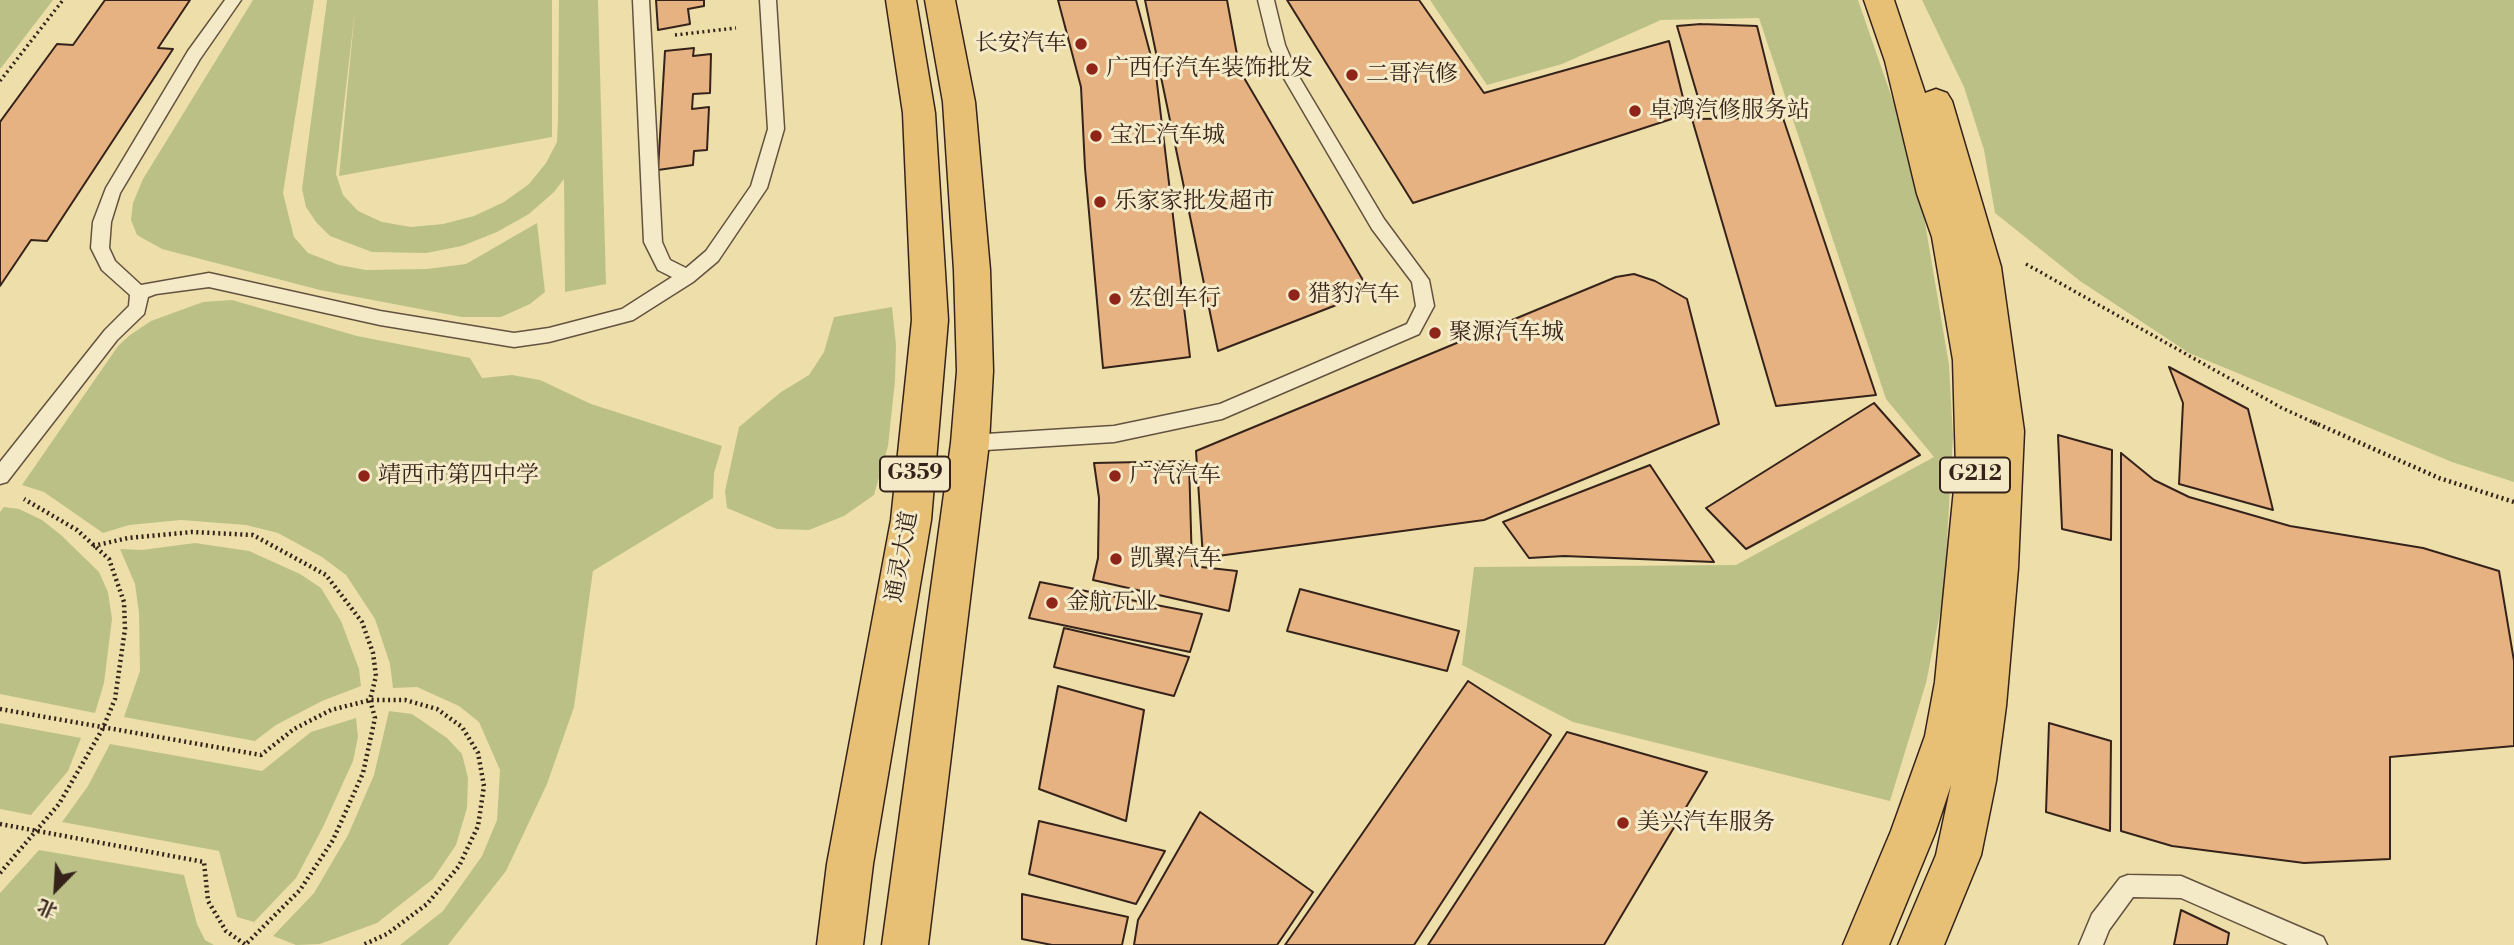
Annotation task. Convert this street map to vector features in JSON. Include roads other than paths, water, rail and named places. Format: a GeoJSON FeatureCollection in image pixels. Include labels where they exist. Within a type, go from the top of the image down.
{"type":"FeatureCollection","features":[{"type":"Feature","properties":{"kind":"highway","name":"通灵大道"},"geometry":{"type":"LineString","coordinates":[[840,945],[852,850],[911,520],[930,320],[919,113],[901,0]]}},
{"type":"Feature","properties":{"kind":"highway","name":"G359"},"geometry":{"type":"LineString","coordinates":[[905,945],[970,443],[975,371],[972,270],[959,102],[940,0]]}},
{"type":"Feature","properties":{"kind":"highway","name":"G212"},"geometry":{"type":"LineString","coordinates":[[1866,945],[1918,821],[1946,736],[1956,682],[1973,518],[1975,469],[1971,360],[1949,237],[1934,194],[1901,61],[1879,0]]}},
{"type":"Feature","properties":{"kind":"highway","name":"G212"},"geometry":{"type":"LineString","coordinates":[[1901,0],[1938,105],[1977,240],[1992,316],[2005,431],[1998,568],[1985,706],[1974,780],[1958,855],[1921,945]]}},
{"type":"Feature","properties":{"kind":"lane"},"geometry":{"type":"LineString","coordinates":[[139,293],[108,265],[100,248],[102,222],[112,192],[194,55],[233,0]]}},
{"type":"Feature","properties":{"kind":"lane"},"geometry":{"type":"LineString","coordinates":[[640,0],[653,242],[664,265],[687,277]]}},
{"type":"Feature","properties":{"kind":"lane"},"geometry":{"type":"LineString","coordinates":[[139,293],[153,287],[209,280],[380,318],[514,340],[549,335],[627,315],[687,277],[712,256],[759,188],[776,129],[768,0]]}},
{"type":"Feature","properties":{"kind":"lane"},"geometry":{"type":"LineString","coordinates":[[970,443],[1114,434],[1222,411],[1413,329],[1425,306],[1420,280],[1378,224],[1290,75],[1277,45],[1266,0]]}},
{"type":"Feature","properties":{"kind":"lane"},"geometry":{"type":"LineString","coordinates":[[0,476],[111,335],[138,309],[139,293]]}},
{"type":"Feature","properties":{"kind":"lane"},"geometry":{"type":"LineString","coordinates":[[2091,945],[2100,922],[2128,886],[2181,887],[2315,945]]}},
{"type":"Feature","properties":{"kind":"place","name":"长安汽车"},"geometry":{"type":"Point","coordinates":[1081,44]}},
{"type":"Feature","properties":{"kind":"place","name":"广西仔汽车装饰批发"},"geometry":{"type":"Point","coordinates":[1092,69]}},
{"type":"Feature","properties":{"kind":"place","name":"二哥汽修"},"geometry":{"type":"Point","coordinates":[1352,75]}},
{"type":"Feature","properties":{"kind":"place","name":"卓鸿汽修服务站"},"geometry":{"type":"Point","coordinates":[1635,111]}},
{"type":"Feature","properties":{"kind":"place","name":"宝汇汽车城"},"geometry":{"type":"Point","coordinates":[1096,136]}},
{"type":"Feature","properties":{"kind":"place","name":"乐家家批发超市"},"geometry":{"type":"Point","coordinates":[1100,202]}},
{"type":"Feature","properties":{"kind":"place","name":"猎豹汽车"},"geometry":{"type":"Point","coordinates":[1294,295]}},
{"type":"Feature","properties":{"kind":"place","name":"宏创车行"},"geometry":{"type":"Point","coordinates":[1115,299]}},
{"type":"Feature","properties":{"kind":"place","name":"聚源汽车城"},"geometry":{"type":"Point","coordinates":[1435,333]}},
{"type":"Feature","properties":{"kind":"place","name":"靖西市第四中学"},"geometry":{"type":"Point","coordinates":[364,476]}},
{"type":"Feature","properties":{"kind":"place","name":"广汽汽车"},"geometry":{"type":"Point","coordinates":[1115,476]}},
{"type":"Feature","properties":{"kind":"place","name":"凯翼汽车"},"geometry":{"type":"Point","coordinates":[1116,559]}},
{"type":"Feature","properties":{"kind":"place","name":"金航瓦业"},"geometry":{"type":"Point","coordinates":[1052,603]}},
{"type":"Feature","properties":{"kind":"place","name":"美兴汽车服务"},"geometry":{"type":"Point","coordinates":[1623,823]}}]}
